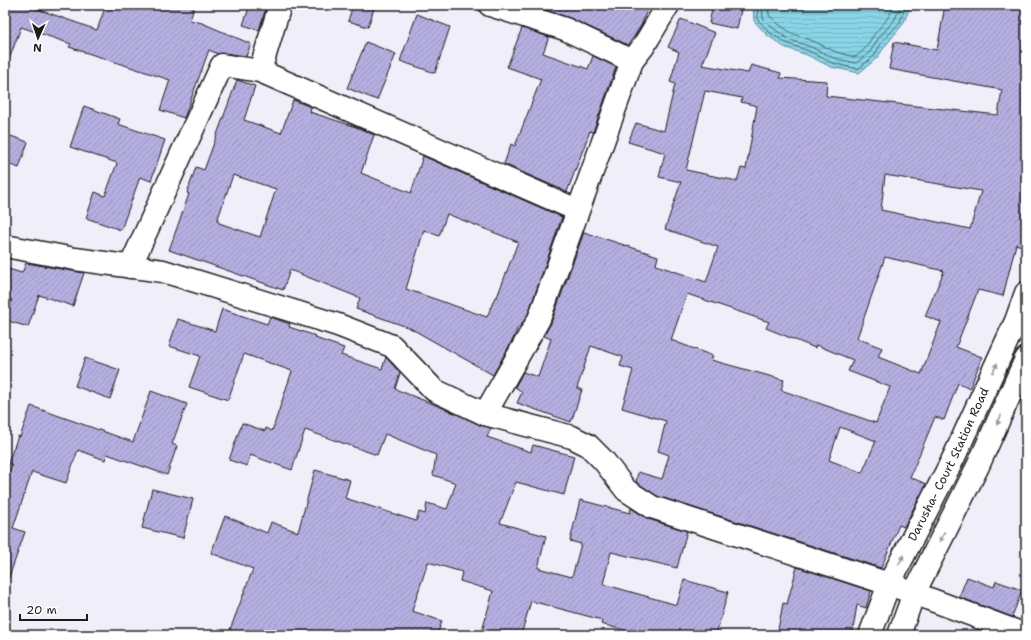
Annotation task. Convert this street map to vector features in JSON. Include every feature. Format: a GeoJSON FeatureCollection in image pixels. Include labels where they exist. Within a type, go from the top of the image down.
{"type":"FeatureCollection","features":[{"type":"Feature","properties":{"kind":"street"},"geometry":{"type":"LineString","coordinates":[[260,71],[280,5]]}},
{"type":"Feature","properties":{"kind":"street"},"geometry":{"type":"LineString","coordinates":[[485,414],[539,319],[632,61],[668,5]]}},
{"type":"Feature","properties":{"kind":"street"},"geometry":{"type":"LineString","coordinates":[[501,7],[565,29],[632,61]]}},
{"type":"Feature","properties":{"kind":"street"},"geometry":{"type":"LineString","coordinates":[[130,267],[222,65],[260,71],[578,210]]}},
{"type":"Feature","properties":{"kind":"street"},"geometry":{"type":"LineString","coordinates":[[5,246],[75,259],[163,271],[338,325],[392,346],[434,390],[485,414],[572,437],[588,445],[604,461],[626,490],[652,507],[889,584],[1026,635]]}},
{"type":"Feature","properties":{"kind":"street","name":"Darusha- Court Station Road"},"geometry":{"type":"LineString","coordinates":[[870,635],[889,584],[1021,323],[1026,293]]}},
{"type":"Feature","properties":{"kind":"street"},"geometry":{"type":"LineString","coordinates":[[899,635],[914,593],[978,466],[1026,359]]}},
{"type":"Feature","properties":{"kind":"water"},"geometry":{"type":"Polygon","coordinates":[[[753,5],[911,5],[903,24],[877,58],[859,73],[831,67],[807,55],[784,47],[767,35],[754,21],[753,5]]]}},
{"type":"Feature","properties":{"kind":"building"},"geometry":{"type":"Polygon","coordinates":[[[5,5],[26,5],[97,30],[106,5],[195,5],[190,20],[202,23],[251,44],[246,56],[224,53],[218,54],[209,50],[184,118],[160,110],[170,80],[69,47],[71,44],[21,27],[7,65],[5,64],[5,5]]]}},
{"type":"Feature","properties":{"kind":"building"},"geometry":{"type":"Polygon","coordinates":[[[250,5],[267,5],[259,30],[243,25],[250,5]]]}},
{"type":"Feature","properties":{"kind":"building"},"geometry":{"type":"Polygon","coordinates":[[[353,5],[375,5],[368,27],[348,21],[353,5]]]}},
{"type":"Feature","properties":{"kind":"building"},"geometry":{"type":"Polygon","coordinates":[[[531,5],[649,5],[641,26],[628,45],[570,18],[531,5]]]}},
{"type":"Feature","properties":{"kind":"building"},"geometry":{"type":"Polygon","coordinates":[[[713,5],[742,5],[737,29],[709,23],[713,5]]]}},
{"type":"Feature","properties":{"kind":"building"},"geometry":{"type":"Polygon","coordinates":[[[945,5],[1026,5],[1026,248],[1016,244],[1003,296],[978,290],[956,347],[982,357],[970,388],[958,383],[944,420],[935,417],[910,477],[926,484],[904,527],[899,525],[881,568],[657,496],[636,482],[638,472],[662,479],[669,455],[658,451],[666,421],[622,408],[633,370],[620,366],[623,357],[591,346],[577,388],[582,390],[571,422],[517,403],[522,392],[515,387],[523,372],[538,377],[551,339],[544,336],[551,323],[584,232],[658,256],[656,265],[706,282],[718,247],[665,229],[681,182],[659,177],[665,153],[628,142],[636,123],[664,131],[675,84],[670,82],[679,52],[668,47],[681,19],[715,33],[702,65],[748,73],[751,65],[781,73],[780,78],[827,81],[826,96],[998,115],[1002,90],[889,69],[894,42],[937,50],[945,5]],[[705,91],[686,170],[737,181],[741,168],[746,169],[757,106],[741,102],[742,98],[705,91]],[[885,175],[881,210],[970,229],[981,191],[885,175]],[[885,257],[857,338],[882,348],[878,357],[921,374],[941,322],[925,316],[944,271],[885,257]],[[687,294],[671,340],[713,356],[711,360],[784,380],[781,390],[876,423],[890,387],[848,371],[853,360],[816,345],[815,348],[766,328],[769,322],[687,294]],[[840,427],[829,460],[862,473],[876,441],[840,427]]]}},
{"type":"Feature","properties":{"kind":"building"},"geometry":{"type":"Polygon","coordinates":[[[417,14],[450,27],[435,73],[400,61],[417,14]]]}},
{"type":"Feature","properties":{"kind":"building"},"geometry":{"type":"Polygon","coordinates":[[[522,28],[549,37],[543,53],[588,69],[593,56],[616,67],[593,132],[590,131],[567,192],[504,164],[511,144],[515,146],[541,79],[507,67],[522,28]]]}},
{"type":"Feature","properties":{"kind":"building"},"geometry":{"type":"Polygon","coordinates":[[[366,42],[396,54],[377,100],[347,88],[366,42]]]}},
{"type":"Feature","properties":{"kind":"building"},"geometry":{"type":"Polygon","coordinates":[[[237,80],[255,86],[244,120],[281,133],[293,100],[311,107],[310,112],[356,127],[374,135],[361,173],[411,193],[423,156],[562,217],[528,314],[520,327],[518,327],[493,375],[410,328],[356,309],[360,298],[290,270],[283,290],[169,250],[189,194],[187,193],[196,167],[204,170],[237,80]],[[233,175],[217,221],[260,237],[276,189],[233,175]],[[447,214],[439,236],[424,230],[406,289],[487,317],[495,297],[497,297],[518,242],[447,214]]]}},
{"type":"Feature","properties":{"kind":"building"},"geometry":{"type":"Polygon","coordinates":[[[84,106],[120,119],[118,124],[165,140],[151,181],[140,177],[121,230],[86,218],[95,192],[105,196],[117,163],[70,147],[84,106]]]}},
{"type":"Feature","properties":{"kind":"building"},"geometry":{"type":"Polygon","coordinates":[[[5,134],[28,142],[19,168],[5,163],[5,134]]]}},
{"type":"Feature","properties":{"kind":"building"},"geometry":{"type":"Polygon","coordinates":[[[26,263],[84,273],[73,306],[39,295],[28,327],[5,320],[12,300],[5,297],[5,268],[22,273],[26,263]]]}},
{"type":"Feature","properties":{"kind":"building"},"geometry":{"type":"Polygon","coordinates":[[[222,309],[267,324],[270,317],[290,324],[289,327],[316,336],[315,338],[344,348],[341,355],[382,369],[386,357],[400,373],[395,389],[448,410],[480,425],[491,428],[487,437],[531,452],[533,445],[574,456],[564,495],[516,482],[500,523],[546,536],[538,568],[572,577],[581,544],[570,541],[580,500],[630,513],[631,508],[648,519],[687,531],[677,568],[611,552],[603,584],[677,605],[684,580],[728,592],[716,635],[642,635],[601,624],[602,620],[531,601],[521,635],[481,635],[493,591],[460,581],[462,572],[428,562],[412,611],[442,621],[437,635],[228,635],[253,569],[211,553],[225,516],[267,533],[271,522],[298,532],[315,470],[350,480],[345,498],[416,521],[419,512],[425,514],[427,503],[447,509],[456,483],[433,475],[436,455],[385,434],[377,455],[305,430],[292,470],[250,455],[247,466],[229,460],[242,423],[265,431],[266,428],[272,431],[292,371],[244,354],[228,400],[189,387],[200,356],[169,346],[178,319],[215,331],[222,309]]]}},
{"type":"Feature","properties":{"kind":"building"},"geometry":{"type":"Polygon","coordinates":[[[85,358],[120,370],[110,399],[75,386],[85,358]]]}},
{"type":"Feature","properties":{"kind":"building"},"geometry":{"type":"Polygon","coordinates":[[[151,391],[187,404],[172,444],[177,446],[167,475],[107,454],[105,460],[78,450],[66,483],[32,472],[13,528],[25,532],[8,580],[5,579],[5,484],[12,465],[8,463],[18,436],[20,437],[31,406],[133,442],[151,391]]]}},
{"type":"Feature","properties":{"kind":"building"},"geometry":{"type":"Polygon","coordinates":[[[152,489],[193,499],[183,538],[142,528],[152,489]]]}},
{"type":"Feature","properties":{"kind":"building"},"geometry":{"type":"Polygon","coordinates":[[[797,567],[871,591],[866,608],[857,605],[852,635],[777,635],[783,603],[787,604],[797,567]]]}},
{"type":"Feature","properties":{"kind":"building"},"geometry":{"type":"Polygon","coordinates":[[[967,577],[994,587],[996,581],[1022,590],[1012,617],[959,597],[967,577]]]}}]}
